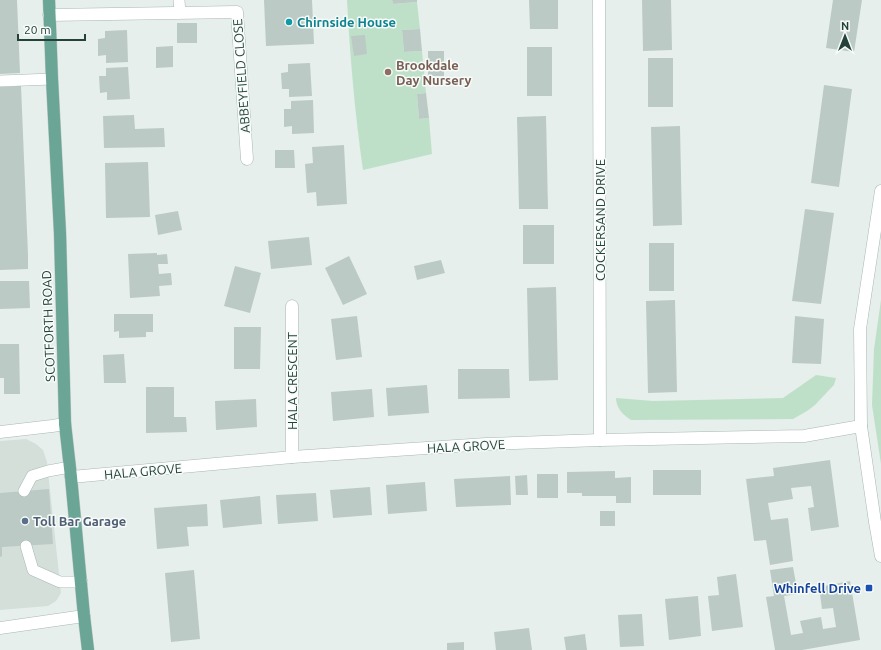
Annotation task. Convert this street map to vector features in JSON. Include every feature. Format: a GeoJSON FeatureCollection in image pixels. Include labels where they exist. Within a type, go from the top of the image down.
{"type":"FeatureCollection","features":[{"type":"Feature","properties":{"kind":"main road","name":"SCOTFORTH ROAD"},"geometry":{"type":"LineString","coordinates":[[49,0],[60,233],[65,424],[88,650]]}},
{"type":"Feature","properties":{"kind":"street","name":"COCKERSAND DRIVE"},"geometry":{"type":"LineString","coordinates":[[599,0],[600,440]]}},
{"type":"Feature","properties":{"kind":"street","name":"ABBEYFIELD CLOSE"},"geometry":{"type":"LineString","coordinates":[[50,15],[237,12],[247,159]]}},
{"type":"Feature","properties":{"kind":"street"},"geometry":{"type":"LineString","coordinates":[[881,191],[860,329],[861,426],[881,556]]}},
{"type":"Feature","properties":{"kind":"street","name":"HALA CRESCENT"},"geometry":{"type":"LineString","coordinates":[[292,306],[292,457]]}},
{"type":"Feature","properties":{"kind":"street"},"geometry":{"type":"LineString","coordinates":[[0,432],[65,424]]}},
{"type":"Feature","properties":{"kind":"street","name":"HALA GROVE"},"geometry":{"type":"LineString","coordinates":[[71,472],[486,444],[804,436],[861,426]]}},
{"type":"Feature","properties":{"kind":"street"},"geometry":{"type":"LineString","coordinates":[[0,628],[84,616]]}},
{"type":"Feature","properties":{"kind":"lane"},"geometry":{"type":"LineString","coordinates":[[179,0],[180,13]]}},
{"type":"Feature","properties":{"kind":"lane"},"geometry":{"type":"LineString","coordinates":[[0,81],[52,79]]}},
{"type":"Feature","properties":{"kind":"lane"},"geometry":{"type":"LineString","coordinates":[[24,491],[32,476],[48,471],[71,472]]}},
{"type":"Feature","properties":{"kind":"lane"},"geometry":{"type":"LineString","coordinates":[[26,546],[33,570],[60,582],[82,582]]}},
{"type":"Feature","properties":{"kind":"shaded area"},"geometry":{"type":"Polygon","coordinates":[[[26,439],[36,444],[43,450],[47,462],[61,593],[56,601],[48,606],[0,610],[0,441],[26,439]]]}},
{"type":"Feature","properties":{"kind":"green space","name":"Brookdale Day Nursery"},"geometry":{"type":"Polygon","coordinates":[[[347,0],[392,0],[393,4],[417,2],[420,29],[402,30],[404,52],[422,51],[426,93],[417,94],[419,119],[429,118],[432,154],[363,170],[353,85],[347,0]]]}},
{"type":"Feature","properties":{"kind":"green space"},"geometry":{"type":"Polygon","coordinates":[[[881,300],[881,464],[872,405],[874,349],[881,300]]]}},
{"type":"Feature","properties":{"kind":"green space"},"geometry":{"type":"Polygon","coordinates":[[[816,375],[836,378],[834,385],[815,405],[793,419],[631,420],[620,411],[616,402],[616,398],[653,401],[783,398],[816,375]]]}},
{"type":"Feature","properties":{"kind":"building"},"geometry":{"type":"Polygon","coordinates":[[[0,0],[17,0],[20,73],[0,74],[0,0]]]}},
{"type":"Feature","properties":{"kind":"building","name":"Chirnside House"},"geometry":{"type":"Polygon","coordinates":[[[264,0],[312,0],[314,44],[266,46],[264,0]]]}},
{"type":"Feature","properties":{"kind":"building"},"geometry":{"type":"Polygon","coordinates":[[[392,0],[417,0],[417,2],[393,4],[392,0]]]}},
{"type":"Feature","properties":{"kind":"building"},"geometry":{"type":"Polygon","coordinates":[[[529,0],[558,0],[558,29],[530,29],[529,0]]]}},
{"type":"Feature","properties":{"kind":"building"},"geometry":{"type":"Polygon","coordinates":[[[642,0],[671,0],[672,50],[643,51],[642,0]]]}},
{"type":"Feature","properties":{"kind":"building"},"geometry":{"type":"Polygon","coordinates":[[[833,0],[862,0],[854,52],[826,48],[833,0]]]}},
{"type":"Feature","properties":{"kind":"building"},"geometry":{"type":"Polygon","coordinates":[[[177,23],[197,23],[197,43],[177,43],[177,23]]]}},
{"type":"Feature","properties":{"kind":"building"},"geometry":{"type":"Polygon","coordinates":[[[420,29],[422,51],[404,52],[402,30],[420,29]]]}},
{"type":"Feature","properties":{"kind":"building"},"geometry":{"type":"Polygon","coordinates":[[[127,30],[128,62],[106,63],[106,55],[98,56],[98,39],[105,38],[105,31],[127,30]]]}},
{"type":"Feature","properties":{"kind":"building"},"geometry":{"type":"Polygon","coordinates":[[[365,35],[367,54],[354,56],[351,36],[365,35]]]}},
{"type":"Feature","properties":{"kind":"building"},"geometry":{"type":"Polygon","coordinates":[[[173,46],[173,67],[156,68],[156,47],[173,46]]]}},
{"type":"Feature","properties":{"kind":"building"},"geometry":{"type":"Polygon","coordinates":[[[527,47],[552,47],[552,96],[527,96],[527,47]]]}},
{"type":"Feature","properties":{"kind":"building"},"geometry":{"type":"Polygon","coordinates":[[[428,51],[444,51],[444,76],[428,76],[428,51]]]}},
{"type":"Feature","properties":{"kind":"building"},"geometry":{"type":"Polygon","coordinates":[[[648,58],[673,58],[673,107],[648,107],[648,58]]]}},
{"type":"Feature","properties":{"kind":"building"},"geometry":{"type":"Polygon","coordinates":[[[310,63],[312,96],[289,97],[289,89],[282,89],[281,73],[288,72],[288,64],[310,63]]]}},
{"type":"Feature","properties":{"kind":"building"},"geometry":{"type":"Polygon","coordinates":[[[128,67],[130,99],[107,100],[107,92],[100,93],[99,76],[106,76],[106,68],[128,67]]]}},
{"type":"Feature","properties":{"kind":"building"},"geometry":{"type":"Polygon","coordinates":[[[824,85],[852,89],[839,187],[811,183],[824,85]]]}},
{"type":"Feature","properties":{"kind":"building"},"geometry":{"type":"Polygon","coordinates":[[[21,86],[28,269],[0,270],[0,87],[21,86]]]}},
{"type":"Feature","properties":{"kind":"building"},"geometry":{"type":"Polygon","coordinates":[[[426,93],[429,118],[419,119],[417,94],[426,93]]]}},
{"type":"Feature","properties":{"kind":"building"},"geometry":{"type":"Polygon","coordinates":[[[313,100],[314,133],[292,134],[292,126],[284,127],[284,109],[291,109],[291,101],[313,100]]]}},
{"type":"Feature","properties":{"kind":"building"},"geometry":{"type":"Polygon","coordinates":[[[134,115],[135,129],[164,128],[165,147],[104,148],[103,116],[134,115]]]}},
{"type":"Feature","properties":{"kind":"building"},"geometry":{"type":"Polygon","coordinates":[[[546,116],[548,209],[519,209],[517,117],[546,116]]]}},
{"type":"Feature","properties":{"kind":"building"},"geometry":{"type":"Polygon","coordinates":[[[680,126],[682,225],[653,226],[651,127],[680,126]]]}},
{"type":"Feature","properties":{"kind":"building"},"geometry":{"type":"Polygon","coordinates":[[[344,145],[347,204],[317,206],[316,192],[307,193],[305,164],[313,163],[312,147],[344,145]]]}},
{"type":"Feature","properties":{"kind":"building"},"geometry":{"type":"Polygon","coordinates":[[[275,150],[294,150],[295,168],[275,168],[275,150]]]}},
{"type":"Feature","properties":{"kind":"building"},"geometry":{"type":"Polygon","coordinates":[[[148,162],[150,217],[106,218],[105,163],[148,162]]]}},
{"type":"Feature","properties":{"kind":"building"},"geometry":{"type":"Polygon","coordinates":[[[805,209],[834,213],[821,304],[792,301],[805,209]]]}},
{"type":"Feature","properties":{"kind":"building"},"geometry":{"type":"Polygon","coordinates":[[[178,211],[182,230],[158,235],[155,215],[178,211]]]}},
{"type":"Feature","properties":{"kind":"building"},"geometry":{"type":"Polygon","coordinates":[[[523,225],[554,225],[554,264],[523,264],[523,225]]]}},
{"type":"Feature","properties":{"kind":"building"},"geometry":{"type":"Polygon","coordinates":[[[309,237],[312,265],[271,269],[268,241],[309,237]]]}},
{"type":"Feature","properties":{"kind":"building"},"geometry":{"type":"Polygon","coordinates":[[[649,243],[674,243],[674,291],[649,291],[649,243]]]}},
{"type":"Feature","properties":{"kind":"building"},"geometry":{"type":"Polygon","coordinates":[[[157,253],[157,255],[167,254],[168,264],[158,264],[159,274],[171,273],[172,285],[159,286],[160,296],[130,298],[128,254],[157,253]]]}},
{"type":"Feature","properties":{"kind":"building"},"geometry":{"type":"Polygon","coordinates":[[[349,256],[367,294],[343,305],[325,268],[349,256]]]}},
{"type":"Feature","properties":{"kind":"building"},"geometry":{"type":"Polygon","coordinates":[[[441,260],[445,273],[417,280],[414,266],[441,260]]]}},
{"type":"Feature","properties":{"kind":"building"},"geometry":{"type":"Polygon","coordinates":[[[235,266],[261,273],[250,313],[224,306],[235,266]]]}},
{"type":"Feature","properties":{"kind":"building"},"geometry":{"type":"Polygon","coordinates":[[[0,281],[29,281],[30,308],[0,309],[0,281]]]}},
{"type":"Feature","properties":{"kind":"building"},"geometry":{"type":"Polygon","coordinates":[[[556,287],[558,380],[529,381],[527,288],[556,287]]]}},
{"type":"Feature","properties":{"kind":"building"},"geometry":{"type":"Polygon","coordinates":[[[675,300],[677,392],[648,393],[646,301],[675,300]]]}},
{"type":"Feature","properties":{"kind":"building"},"geometry":{"type":"Polygon","coordinates":[[[114,314],[153,314],[153,332],[146,332],[146,337],[119,338],[119,331],[114,332],[114,314]]]}},
{"type":"Feature","properties":{"kind":"building"},"geometry":{"type":"Polygon","coordinates":[[[357,316],[362,357],[336,360],[331,319],[357,316]]]}},
{"type":"Feature","properties":{"kind":"building"},"geometry":{"type":"Polygon","coordinates":[[[795,316],[824,319],[821,364],[792,363],[795,316]]]}},
{"type":"Feature","properties":{"kind":"building"},"geometry":{"type":"Polygon","coordinates":[[[234,327],[261,327],[260,369],[234,369],[234,327]]]}},
{"type":"Feature","properties":{"kind":"building"},"geometry":{"type":"Polygon","coordinates":[[[0,344],[19,344],[20,394],[4,394],[4,378],[0,378],[0,344]]]}},
{"type":"Feature","properties":{"kind":"building"},"geometry":{"type":"Polygon","coordinates":[[[124,354],[126,383],[104,383],[103,355],[124,354]]]}},
{"type":"Feature","properties":{"kind":"building"},"geometry":{"type":"Polygon","coordinates":[[[458,369],[509,369],[510,398],[458,399],[458,369]]]}},
{"type":"Feature","properties":{"kind":"building"},"geometry":{"type":"Polygon","coordinates":[[[427,385],[429,413],[388,416],[386,388],[427,385]]]}},
{"type":"Feature","properties":{"kind":"building"},"geometry":{"type":"Polygon","coordinates":[[[146,387],[174,387],[174,417],[186,417],[187,432],[146,433],[146,387]]]}},
{"type":"Feature","properties":{"kind":"building"},"geometry":{"type":"Polygon","coordinates":[[[372,389],[374,417],[333,421],[331,392],[372,389]]]}},
{"type":"Feature","properties":{"kind":"building"},"geometry":{"type":"Polygon","coordinates":[[[256,399],[257,427],[216,430],[215,401],[256,399]]]}},
{"type":"Feature","properties":{"kind":"building"},"geometry":{"type":"Polygon","coordinates":[[[830,460],[839,527],[811,531],[808,508],[814,507],[811,486],[791,488],[793,499],[768,503],[771,520],[788,518],[793,561],[770,565],[766,540],[754,541],[746,479],[774,476],[773,468],[830,460]]]}},
{"type":"Feature","properties":{"kind":"building"},"geometry":{"type":"Polygon","coordinates":[[[653,470],[701,470],[701,495],[653,495],[653,470]]]}},
{"type":"Feature","properties":{"kind":"building"},"geometry":{"type":"Polygon","coordinates":[[[615,471],[615,478],[631,477],[631,503],[616,503],[616,496],[582,496],[582,493],[567,493],[567,472],[615,471]]]}},
{"type":"Feature","properties":{"kind":"building"},"geometry":{"type":"Polygon","coordinates":[[[537,474],[558,474],[558,498],[537,498],[537,474]]]}},
{"type":"Feature","properties":{"kind":"building"},"geometry":{"type":"Polygon","coordinates":[[[527,475],[528,495],[516,495],[515,476],[527,475]]]}},
{"type":"Feature","properties":{"kind":"building"},"geometry":{"type":"Polygon","coordinates":[[[510,476],[511,505],[456,507],[454,479],[510,476]]]}},
{"type":"Feature","properties":{"kind":"building"},"geometry":{"type":"Polygon","coordinates":[[[425,482],[427,511],[388,514],[386,485],[425,482]]]}},
{"type":"Feature","properties":{"kind":"building"},"geometry":{"type":"Polygon","coordinates":[[[370,487],[372,515],[333,518],[330,490],[370,487]]]}},
{"type":"Feature","properties":{"kind":"building"},"geometry":{"type":"Polygon","coordinates":[[[49,489],[53,544],[2,547],[2,556],[0,557],[0,493],[49,489]]]}},
{"type":"Feature","properties":{"kind":"building"},"geometry":{"type":"Polygon","coordinates":[[[316,493],[318,521],[278,524],[276,495],[316,493]]]}},
{"type":"Feature","properties":{"kind":"building"},"geometry":{"type":"Polygon","coordinates":[[[260,496],[262,524],[223,528],[220,500],[260,496]]]}},
{"type":"Feature","properties":{"kind":"building"},"geometry":{"type":"Polygon","coordinates":[[[207,504],[208,526],[187,527],[189,546],[157,549],[154,508],[207,504]]]}},
{"type":"Feature","properties":{"kind":"building"},"geometry":{"type":"Polygon","coordinates":[[[600,511],[615,511],[615,526],[600,526],[600,511]]]}},
{"type":"Feature","properties":{"kind":"building"},"geometry":{"type":"Polygon","coordinates":[[[793,567],[798,594],[784,596],[791,635],[803,633],[800,621],[821,617],[823,629],[836,627],[833,608],[822,609],[819,587],[850,581],[860,640],[802,650],[775,650],[766,597],[774,596],[770,570],[793,567]]]}},
{"type":"Feature","properties":{"kind":"building"},"geometry":{"type":"Polygon","coordinates":[[[194,570],[200,639],[171,642],[165,573],[194,570]]]}},
{"type":"Feature","properties":{"kind":"building"},"geometry":{"type":"Polygon","coordinates":[[[736,574],[743,627],[712,631],[708,596],[719,595],[717,577],[736,574]]]}},
{"type":"Feature","properties":{"kind":"building"},"geometry":{"type":"Polygon","coordinates":[[[698,596],[701,636],[669,640],[665,599],[698,596]]]}},
{"type":"Feature","properties":{"kind":"building"},"geometry":{"type":"Polygon","coordinates":[[[642,614],[644,646],[620,647],[618,615],[642,614]]]}},
{"type":"Feature","properties":{"kind":"building"},"geometry":{"type":"Polygon","coordinates":[[[529,628],[532,650],[496,650],[494,632],[529,628]]]}},
{"type":"Feature","properties":{"kind":"building"},"geometry":{"type":"Polygon","coordinates":[[[585,634],[587,650],[566,650],[564,637],[585,634]]]}},
{"type":"Feature","properties":{"kind":"building"},"geometry":{"type":"Polygon","coordinates":[[[464,642],[464,650],[447,650],[447,643],[464,642]]]}},
{"type":"Feature","properties":{"kind":"place","name":"Chirnside House"},"geometry":{"type":"Point","coordinates":[289,22]}},
{"type":"Feature","properties":{"kind":"place","name":"Brookdale Day Nursery"},"geometry":{"type":"Point","coordinates":[388,72]}},
{"type":"Feature","properties":{"kind":"place","name":"Toll Bar Garage"},"geometry":{"type":"Point","coordinates":[25,521]}},
{"type":"Feature","properties":{"kind":"place","name":"Whinfell Drive"},"geometry":{"type":"Point","coordinates":[869,588]}}]}
